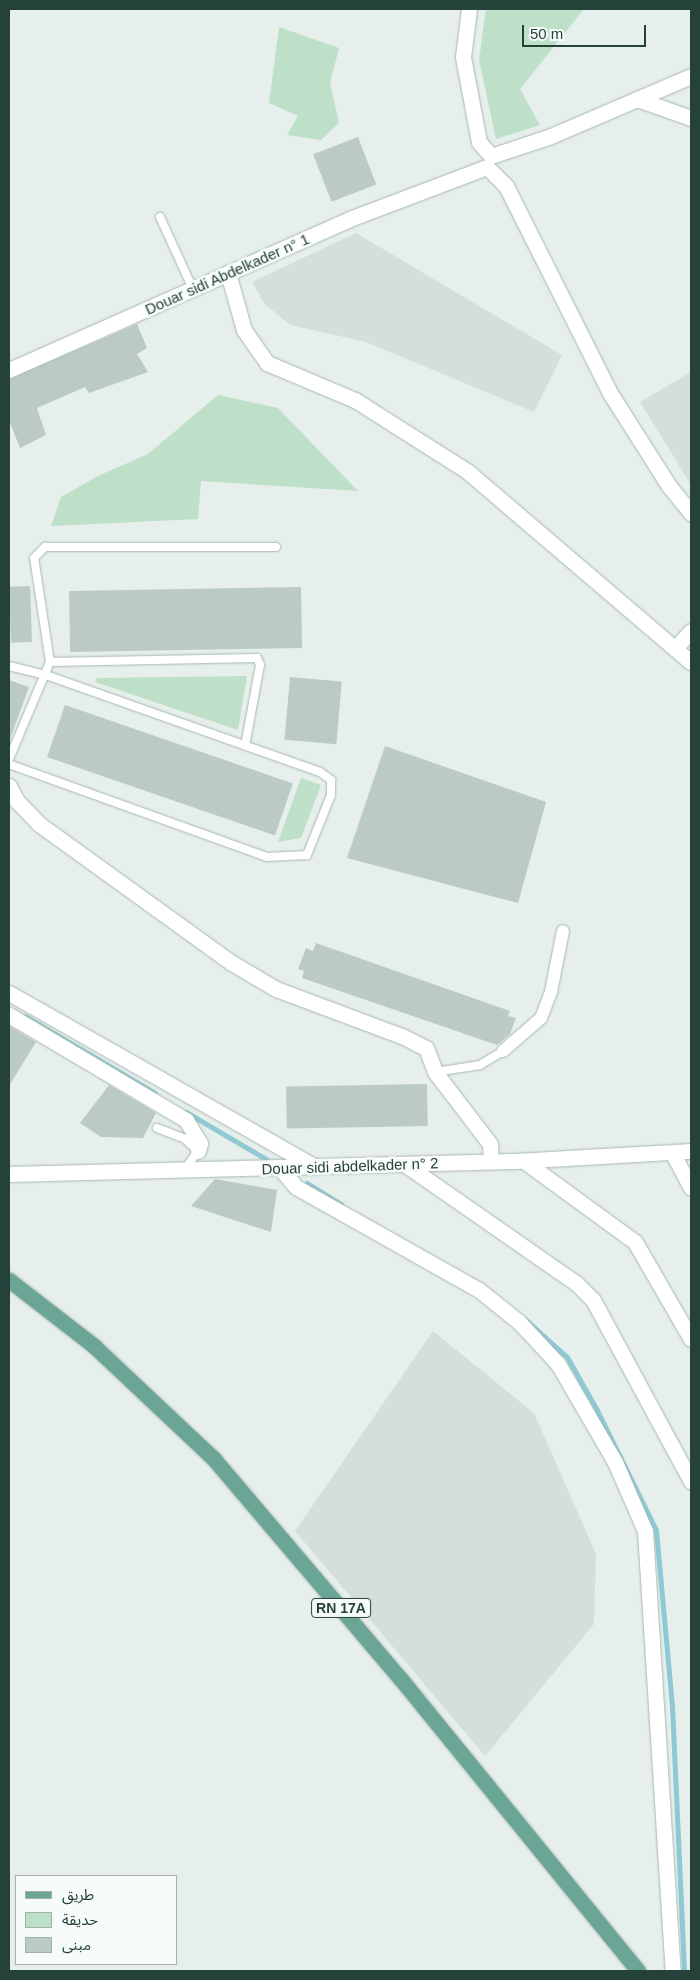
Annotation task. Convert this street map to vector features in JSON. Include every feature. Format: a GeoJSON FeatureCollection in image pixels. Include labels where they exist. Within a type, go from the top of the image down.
{"type":"FeatureCollection","features":[{"type":"Feature","properties":{"kind":"main road","name":"RN 17A"},"geometry":{"type":"LineString","coordinates":[[9,1280],[94,1346],[214,1459],[400,1678],[638,1971]]}},
{"type":"Feature","properties":{"kind":"street"},"geometry":{"type":"LineString","coordinates":[[469,9],[463,57],[469,101],[480,142],[488,161],[506,186],[610,393],[669,486],[691,513]]}},
{"type":"Feature","properties":{"kind":"street","name":"Douar sidi Abdelkader n° 1"},"geometry":{"type":"LineString","coordinates":[[9,370],[352,218],[447,183],[488,161],[691,76]]}},
{"type":"Feature","properties":{"kind":"street"},"geometry":{"type":"LineString","coordinates":[[637,99],[691,118]]}},
{"type":"Feature","properties":{"kind":"street"},"geometry":{"type":"LineString","coordinates":[[228,273],[244,330],[267,363],[355,400],[467,471],[676,647],[691,662]]}},
{"type":"Feature","properties":{"kind":"street"},"geometry":{"type":"LineString","coordinates":[[676,647],[691,631]]}},
{"type":"Feature","properties":{"kind":"street"},"geometry":{"type":"LineString","coordinates":[[9,786],[16,800],[39,824],[232,963],[276,989],[402,1036],[426,1048],[435,1072],[462,1110],[481,1128],[490,1144],[492,1161]]}},
{"type":"Feature","properties":{"kind":"street"},"geometry":{"type":"LineString","coordinates":[[503,1051],[541,1018],[551,992],[563,931]]}},
{"type":"Feature","properties":{"kind":"street"},"geometry":{"type":"LineString","coordinates":[[9,993],[314,1166]]}},
{"type":"Feature","properties":{"kind":"street"},"geometry":{"type":"LineString","coordinates":[[9,1015],[186,1120],[200,1143],[198,1151]]}},
{"type":"Feature","properties":{"kind":"street","name":"Douar sidi abdelkader n° 2"},"geometry":{"type":"LineString","coordinates":[[9,1174],[406,1165],[673,1154],[691,1151]]}},
{"type":"Feature","properties":{"kind":"street"},"geometry":{"type":"LineString","coordinates":[[673,1154],[691,1188]]}},
{"type":"Feature","properties":{"kind":"street"},"geometry":{"type":"LineString","coordinates":[[524,1161],[635,1242],[691,1339]]}},
{"type":"Feature","properties":{"kind":"street"},"geometry":{"type":"LineString","coordinates":[[406,1165],[576,1283],[593,1300],[691,1481]]}},
{"type":"Feature","properties":{"kind":"street"},"geometry":{"type":"LineString","coordinates":[[280,1168],[296,1187],[479,1290],[519,1322],[558,1364],[615,1462],[645,1531],[674,1971]]}},
{"type":"Feature","properties":{"kind":"lane"},"geometry":{"type":"LineString","coordinates":[[160,217],[193,289]]}},
{"type":"Feature","properties":{"kind":"lane"},"geometry":{"type":"LineString","coordinates":[[9,759],[50,662],[34,558],[45,547],[276,548]]}},
{"type":"Feature","properties":{"kind":"lane"},"geometry":{"type":"LineString","coordinates":[[50,662],[257,658],[260,664],[245,746]]}},
{"type":"Feature","properties":{"kind":"lane"},"geometry":{"type":"LineString","coordinates":[[9,666],[46,675],[320,772],[331,780],[330,795],[307,855],[290,858],[267,857],[9,764]]}},
{"type":"Feature","properties":{"kind":"lane"},"geometry":{"type":"LineString","coordinates":[[435,1072],[480,1065],[503,1051]]}},
{"type":"Feature","properties":{"kind":"lane"},"geometry":{"type":"LineString","coordinates":[[157,1128],[184,1139],[198,1151],[183,1170]]}},
{"type":"Feature","properties":{"kind":"shaded area"},"geometry":{"type":"Polygon","coordinates":[[[356,233],[562,355],[534,412],[366,342],[290,325],[264,303],[252,282],[356,233]]]}},
{"type":"Feature","properties":{"kind":"shaded area"},"geometry":{"type":"Polygon","coordinates":[[[691,372],[691,485],[640,402],[691,372]]]}},
{"type":"Feature","properties":{"kind":"shaded area"},"geometry":{"type":"Polygon","coordinates":[[[433,1331],[534,1413],[596,1554],[594,1624],[485,1756],[295,1531],[433,1331]]]}},
{"type":"Feature","properties":{"kind":"green space"},"geometry":{"type":"Polygon","coordinates":[[[486,9],[584,9],[520,89],[540,125],[496,139],[479,60],[486,9]]]}},
{"type":"Feature","properties":{"kind":"green space"},"geometry":{"type":"Polygon","coordinates":[[[279,27],[339,48],[330,83],[339,123],[321,140],[287,135],[298,116],[269,103],[279,27]]]}},
{"type":"Feature","properties":{"kind":"green space"},"geometry":{"type":"Polygon","coordinates":[[[218,395],[278,408],[358,491],[201,481],[198,519],[51,526],[61,497],[98,476],[148,454],[218,395]]]}},
{"type":"Feature","properties":{"kind":"green space"},"geometry":{"type":"Polygon","coordinates":[[[247,676],[238,730],[95,682],[97,678],[247,676]]]}},
{"type":"Feature","properties":{"kind":"green space"},"geometry":{"type":"Polygon","coordinates":[[[301,778],[321,785],[301,838],[278,842],[301,778]]]}},
{"type":"Feature","properties":{"kind":"building"},"geometry":{"type":"Polygon","coordinates":[[[358,137],[376,185],[331,202],[313,154],[358,137]]]}},
{"type":"Feature","properties":{"kind":"building"},"geometry":{"type":"Polygon","coordinates":[[[137,324],[147,348],[137,354],[148,372],[89,393],[85,387],[37,408],[46,435],[20,448],[9,420],[9,379],[137,324]]]}},
{"type":"Feature","properties":{"kind":"building"},"geometry":{"type":"Polygon","coordinates":[[[30,586],[32,642],[11,643],[9,587],[30,586]]]}},
{"type":"Feature","properties":{"kind":"building"},"geometry":{"type":"Polygon","coordinates":[[[301,587],[302,648],[70,652],[69,591],[301,587]]]}},
{"type":"Feature","properties":{"kind":"building"},"geometry":{"type":"Polygon","coordinates":[[[290,677],[342,682],[336,744],[285,740],[290,677]]]}},
{"type":"Feature","properties":{"kind":"building"},"geometry":{"type":"Polygon","coordinates":[[[9,680],[29,687],[10,739],[9,739],[9,680]]]}},
{"type":"Feature","properties":{"kind":"building"},"geometry":{"type":"Polygon","coordinates":[[[65,705],[293,783],[275,835],[47,757],[65,705]]]}},
{"type":"Feature","properties":{"kind":"building"},"geometry":{"type":"Polygon","coordinates":[[[385,746],[546,802],[518,903],[347,858],[385,746]]]}},
{"type":"Feature","properties":{"kind":"building"},"geometry":{"type":"Polygon","coordinates":[[[316,943],[510,1011],[508,1016],[516,1018],[510,1034],[497,1045],[302,978],[304,971],[298,969],[306,948],[313,951],[316,943]]]}},
{"type":"Feature","properties":{"kind":"building"},"geometry":{"type":"Polygon","coordinates":[[[9,1026],[36,1042],[9,1086],[9,1026]]]}},
{"type":"Feature","properties":{"kind":"building"},"geometry":{"type":"Polygon","coordinates":[[[427,1084],[428,1126],[287,1128],[286,1086],[427,1084]]]}},
{"type":"Feature","properties":{"kind":"building"},"geometry":{"type":"Polygon","coordinates":[[[109,1085],[156,1113],[143,1138],[101,1137],[80,1123],[109,1085]]]}},
{"type":"Feature","properties":{"kind":"building"},"geometry":{"type":"Polygon","coordinates":[[[215,1179],[277,1190],[271,1232],[191,1206],[215,1179]]]}},
{"type":"Feature","properties":{"kind":"waterway"},"geometry":{"type":"LineString","coordinates":[[25,1016],[155,1093]]}},
{"type":"Feature","properties":{"kind":"waterway"},"geometry":{"type":"LineString","coordinates":[[186,1112],[266,1159]]}},
{"type":"Feature","properties":{"kind":"waterway"},"geometry":{"type":"LineString","coordinates":[[307,1183],[341,1204]]}},
{"type":"Feature","properties":{"kind":"waterway"},"geometry":{"type":"LineString","coordinates":[[526,1320],[567,1357],[597,1410],[656,1530],[672,1706],[684,1971]]}}]}
